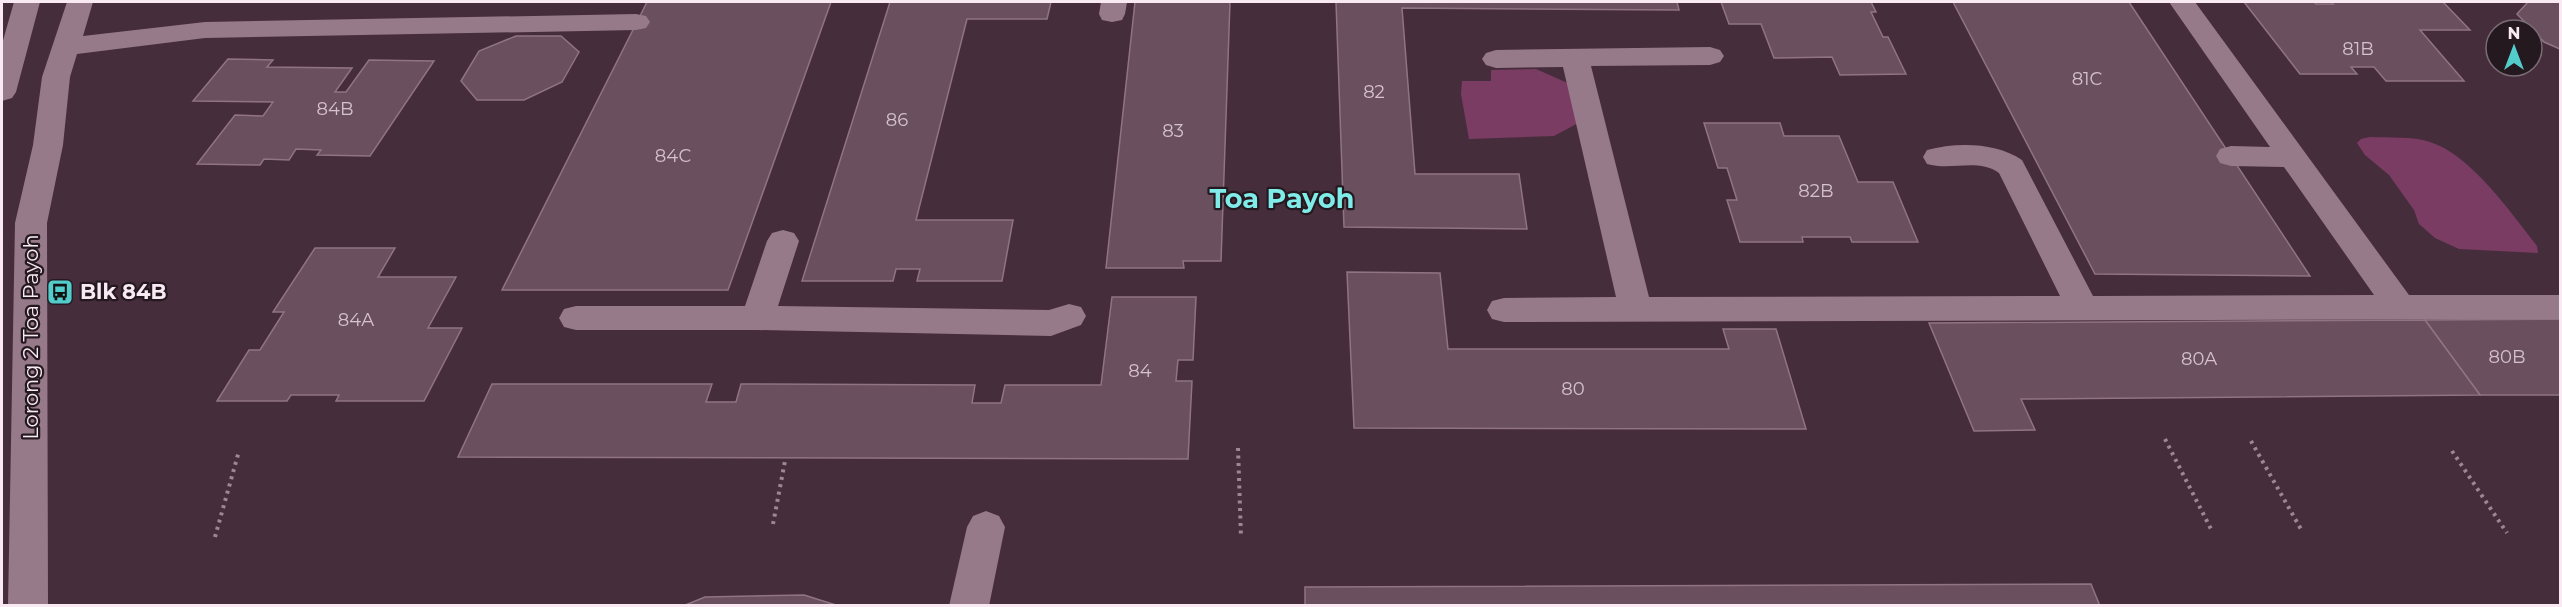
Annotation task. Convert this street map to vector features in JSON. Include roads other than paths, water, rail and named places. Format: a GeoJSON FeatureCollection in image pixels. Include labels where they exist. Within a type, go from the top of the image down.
{"type":"FeatureCollection","features":[{"type":"Feature","properties":{"kind":"street"},"geometry":{"type":"LineString","coordinates":[[2,92],[27,2]]}},
{"type":"Feature","properties":{"kind":"street","name":"Lorong 2 Toa Payoh"},"geometry":{"type":"LineString","coordinates":[[28,606],[30,584],[31,223],[48,145],[56,77],[80,2]]}},
{"type":"Feature","properties":{"kind":"street"},"geometry":{"type":"LineString","coordinates":[[2182,2],[2400,308]]}},
{"type":"Feature","properties":{"kind":"street"},"geometry":{"type":"LineString","coordinates":[[66,48],[205,30],[599,12],[636,22]]}},
{"type":"Feature","properties":{"kind":"street"},"geometry":{"type":"LineString","coordinates":[[1496,58],[1710,56]]}},
{"type":"Feature","properties":{"kind":"street"},"geometry":{"type":"LineString","coordinates":[[1575,58],[1635,309]]}},
{"type":"Feature","properties":{"kind":"street"},"geometry":{"type":"LineString","coordinates":[[2231,156],[2292,157]]}},
{"type":"Feature","properties":{"kind":"street"},"geometry":{"type":"LineString","coordinates":[[1938,157],[1988,157],[2004,160],[2011,166],[2082,308]]}},
{"type":"Feature","properties":{"kind":"street"},"geometry":{"type":"LineString","coordinates":[[757,318],[783,241]]}},
{"type":"Feature","properties":{"kind":"street"},"geometry":{"type":"LineString","coordinates":[[576,318],[639,304],[757,318],[1051,323],[1069,316]]}},
{"type":"Feature","properties":{"kind":"street"},"geometry":{"type":"LineString","coordinates":[[1503,310],[2560,307]]}},
{"type":"Feature","properties":{"kind":"street"},"geometry":{"type":"LineString","coordinates":[[969,606],[986,527]]}},
{"type":"Feature","properties":{"kind":"place","name":"Blk 84B"},"geometry":{"type":"Point","coordinates":[60,292]}},
{"type":"Feature","properties":{"kind":"district","name":"Toa Payoh"},"geometry":{"type":"Point","coordinates":[1282,199]}}]}
